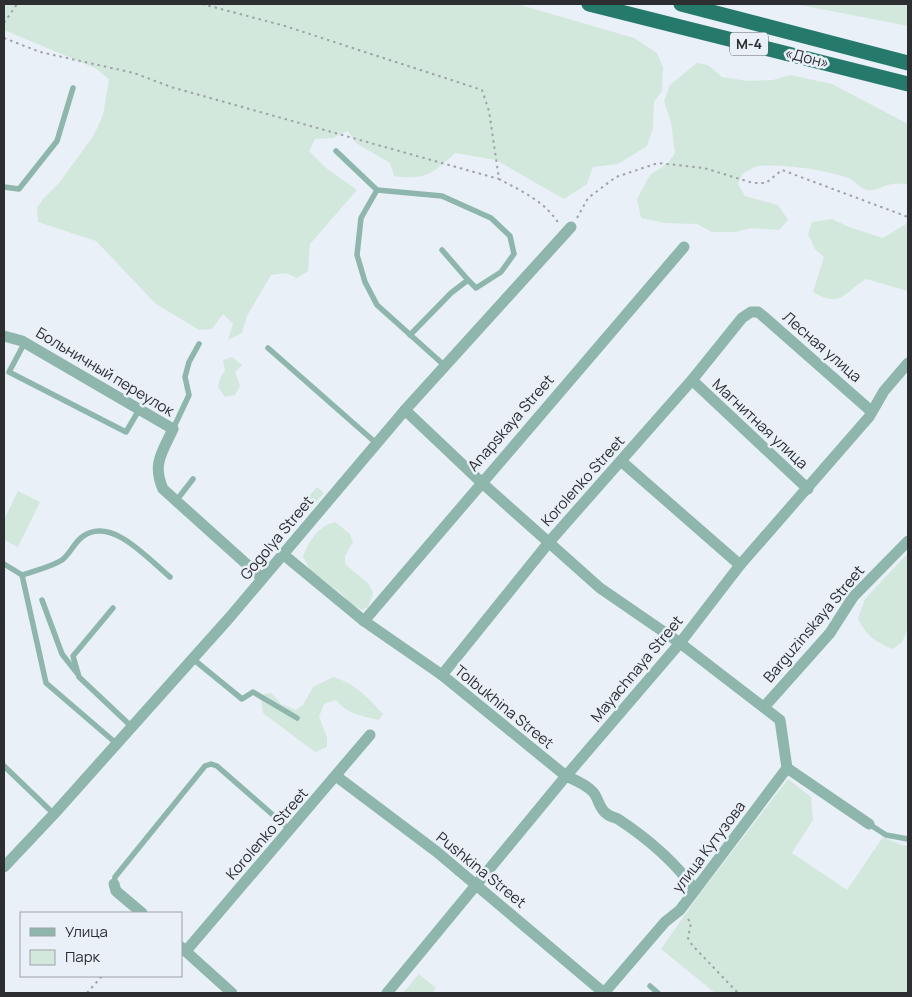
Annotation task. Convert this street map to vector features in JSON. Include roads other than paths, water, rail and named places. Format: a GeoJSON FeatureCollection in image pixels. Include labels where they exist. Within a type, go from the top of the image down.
{"type":"FeatureCollection","features":[{"type":"Feature","properties":{"kind":"highway","name":"«Дон»"},"geometry":{"type":"LineString","coordinates":[[589,4],[908,84]]}},
{"type":"Feature","properties":{"kind":"highway","name":"«Дон»"},"geometry":{"type":"LineString","coordinates":[[681,4],[908,64]]}},
{"type":"Feature","properties":{"kind":"street","name":"Gogolya Street"},"geometry":{"type":"LineString","coordinates":[[4,867],[193,659],[284,555],[376,443],[568,231]]}},
{"type":"Feature","properties":{"kind":"street","name":"Anapskaya Street"},"geometry":{"type":"LineString","coordinates":[[364,621],[684,246]]}},
{"type":"Feature","properties":{"kind":"street","name":"Korolenko Street"},"geometry":{"type":"LineString","coordinates":[[442,676],[550,541],[692,380],[742,318],[751,312]]}},
{"type":"Feature","properties":{"kind":"street","name":"Лесная улица"},"geometry":{"type":"LineString","coordinates":[[751,312],[758,312],[763,316],[871,411]]}},
{"type":"Feature","properties":{"kind":"street","name":"Больничный переулок"},"geometry":{"type":"LineString","coordinates":[[4,336],[25,342],[173,430],[157,464],[158,477],[163,489],[262,578]]}},
{"type":"Feature","properties":{"kind":"street","name":"Mayachnaya Street"},"geometry":{"type":"LineString","coordinates":[[387,993],[566,776],[680,643],[740,565],[869,417],[871,411],[908,363]]}},
{"type":"Feature","properties":{"kind":"street","name":"Магнитная улица"},"geometry":{"type":"LineString","coordinates":[[692,380],[808,489]]}},
{"type":"Feature","properties":{"kind":"street"},"geometry":{"type":"LineString","coordinates":[[405,410],[481,482],[550,541],[600,588],[680,643],[765,706],[780,720],[787,768],[869,824]]}},
{"type":"Feature","properties":{"kind":"street"},"geometry":{"type":"LineString","coordinates":[[621,461],[740,565]]}},
{"type":"Feature","properties":{"kind":"street","name":"Barguzinskaya Street"},"geometry":{"type":"LineString","coordinates":[[765,706],[830,632],[853,597],[908,541]]}},
{"type":"Feature","properties":{"kind":"street","name":"Tolbukhina Street"},"geometry":{"type":"LineString","coordinates":[[284,555],[364,621],[442,676],[566,776],[579,781],[593,792],[600,806],[608,814],[663,854],[681,871],[696,890]]}},
{"type":"Feature","properties":{"kind":"street","name":"Korolenko Street"},"geometry":{"type":"LineString","coordinates":[[184,949],[290,830],[370,736]]}},
{"type":"Feature","properties":{"kind":"street","name":"улица Кутузова"},"geometry":{"type":"LineString","coordinates":[[604,992],[664,922],[680,910],[787,768]]}},
{"type":"Feature","properties":{"kind":"street","name":"Pushkina Street"},"geometry":{"type":"LineString","coordinates":[[336,776],[478,885],[604,992]]}},
{"type":"Feature","properties":{"kind":"street"},"geometry":{"type":"LineString","coordinates":[[114,884],[116,891],[141,912]]}},
{"type":"Feature","properties":{"kind":"street"},"geometry":{"type":"LineString","coordinates":[[184,949],[232,993]]}},
{"type":"Feature","properties":{"kind":"lane"},"geometry":{"type":"LineString","coordinates":[[4,188],[19,189],[57,141],[73,88]]}},
{"type":"Feature","properties":{"kind":"lane"},"geometry":{"type":"LineString","coordinates":[[336,151],[377,190],[442,196],[491,218],[510,236],[514,254],[502,272],[476,288],[442,250]]}},
{"type":"Feature","properties":{"kind":"lane"},"geometry":{"type":"LineString","coordinates":[[377,190],[360,218],[357,255],[365,282],[377,305],[445,366]]}},
{"type":"Feature","properties":{"kind":"lane"},"geometry":{"type":"LineString","coordinates":[[410,335],[451,293],[468,280]]}},
{"type":"Feature","properties":{"kind":"lane"},"geometry":{"type":"LineString","coordinates":[[25,342],[9,372],[126,432],[139,410]]}},
{"type":"Feature","properties":{"kind":"lane"},"geometry":{"type":"LineString","coordinates":[[173,430],[189,395],[185,377],[188,362],[199,344]]}},
{"type":"Feature","properties":{"kind":"lane"},"geometry":{"type":"LineString","coordinates":[[268,348],[376,443]]}},
{"type":"Feature","properties":{"kind":"lane"},"geometry":{"type":"LineString","coordinates":[[176,501],[193,479]]}},
{"type":"Feature","properties":{"kind":"lane"},"geometry":{"type":"LineString","coordinates":[[22,576],[62,559],[81,537],[92,530],[105,530],[118,534],[170,576]]}},
{"type":"Feature","properties":{"kind":"lane"},"geometry":{"type":"LineString","coordinates":[[4,564],[22,576],[46,683],[117,744]]}},
{"type":"Feature","properties":{"kind":"lane"},"geometry":{"type":"LineString","coordinates":[[42,600],[62,654],[79,677],[132,727]]}},
{"type":"Feature","properties":{"kind":"lane"},"geometry":{"type":"LineString","coordinates":[[79,677],[73,656],[113,608]]}},
{"type":"Feature","properties":{"kind":"lane"},"geometry":{"type":"LineString","coordinates":[[193,659],[242,699],[253,692],[296,718]]}},
{"type":"Feature","properties":{"kind":"lane"},"geometry":{"type":"LineString","coordinates":[[114,884],[116,877],[205,766],[211,764],[216,766],[290,830]]}},
{"type":"Feature","properties":{"kind":"lane"},"geometry":{"type":"LineString","coordinates":[[4,766],[54,814]]}},
{"type":"Feature","properties":{"kind":"lane"},"geometry":{"type":"LineString","coordinates":[[869,824],[886,835],[908,838]]}},
{"type":"Feature","properties":{"kind":"lane"},"geometry":{"type":"LineString","coordinates":[[650,986],[658,993]]}}]}
